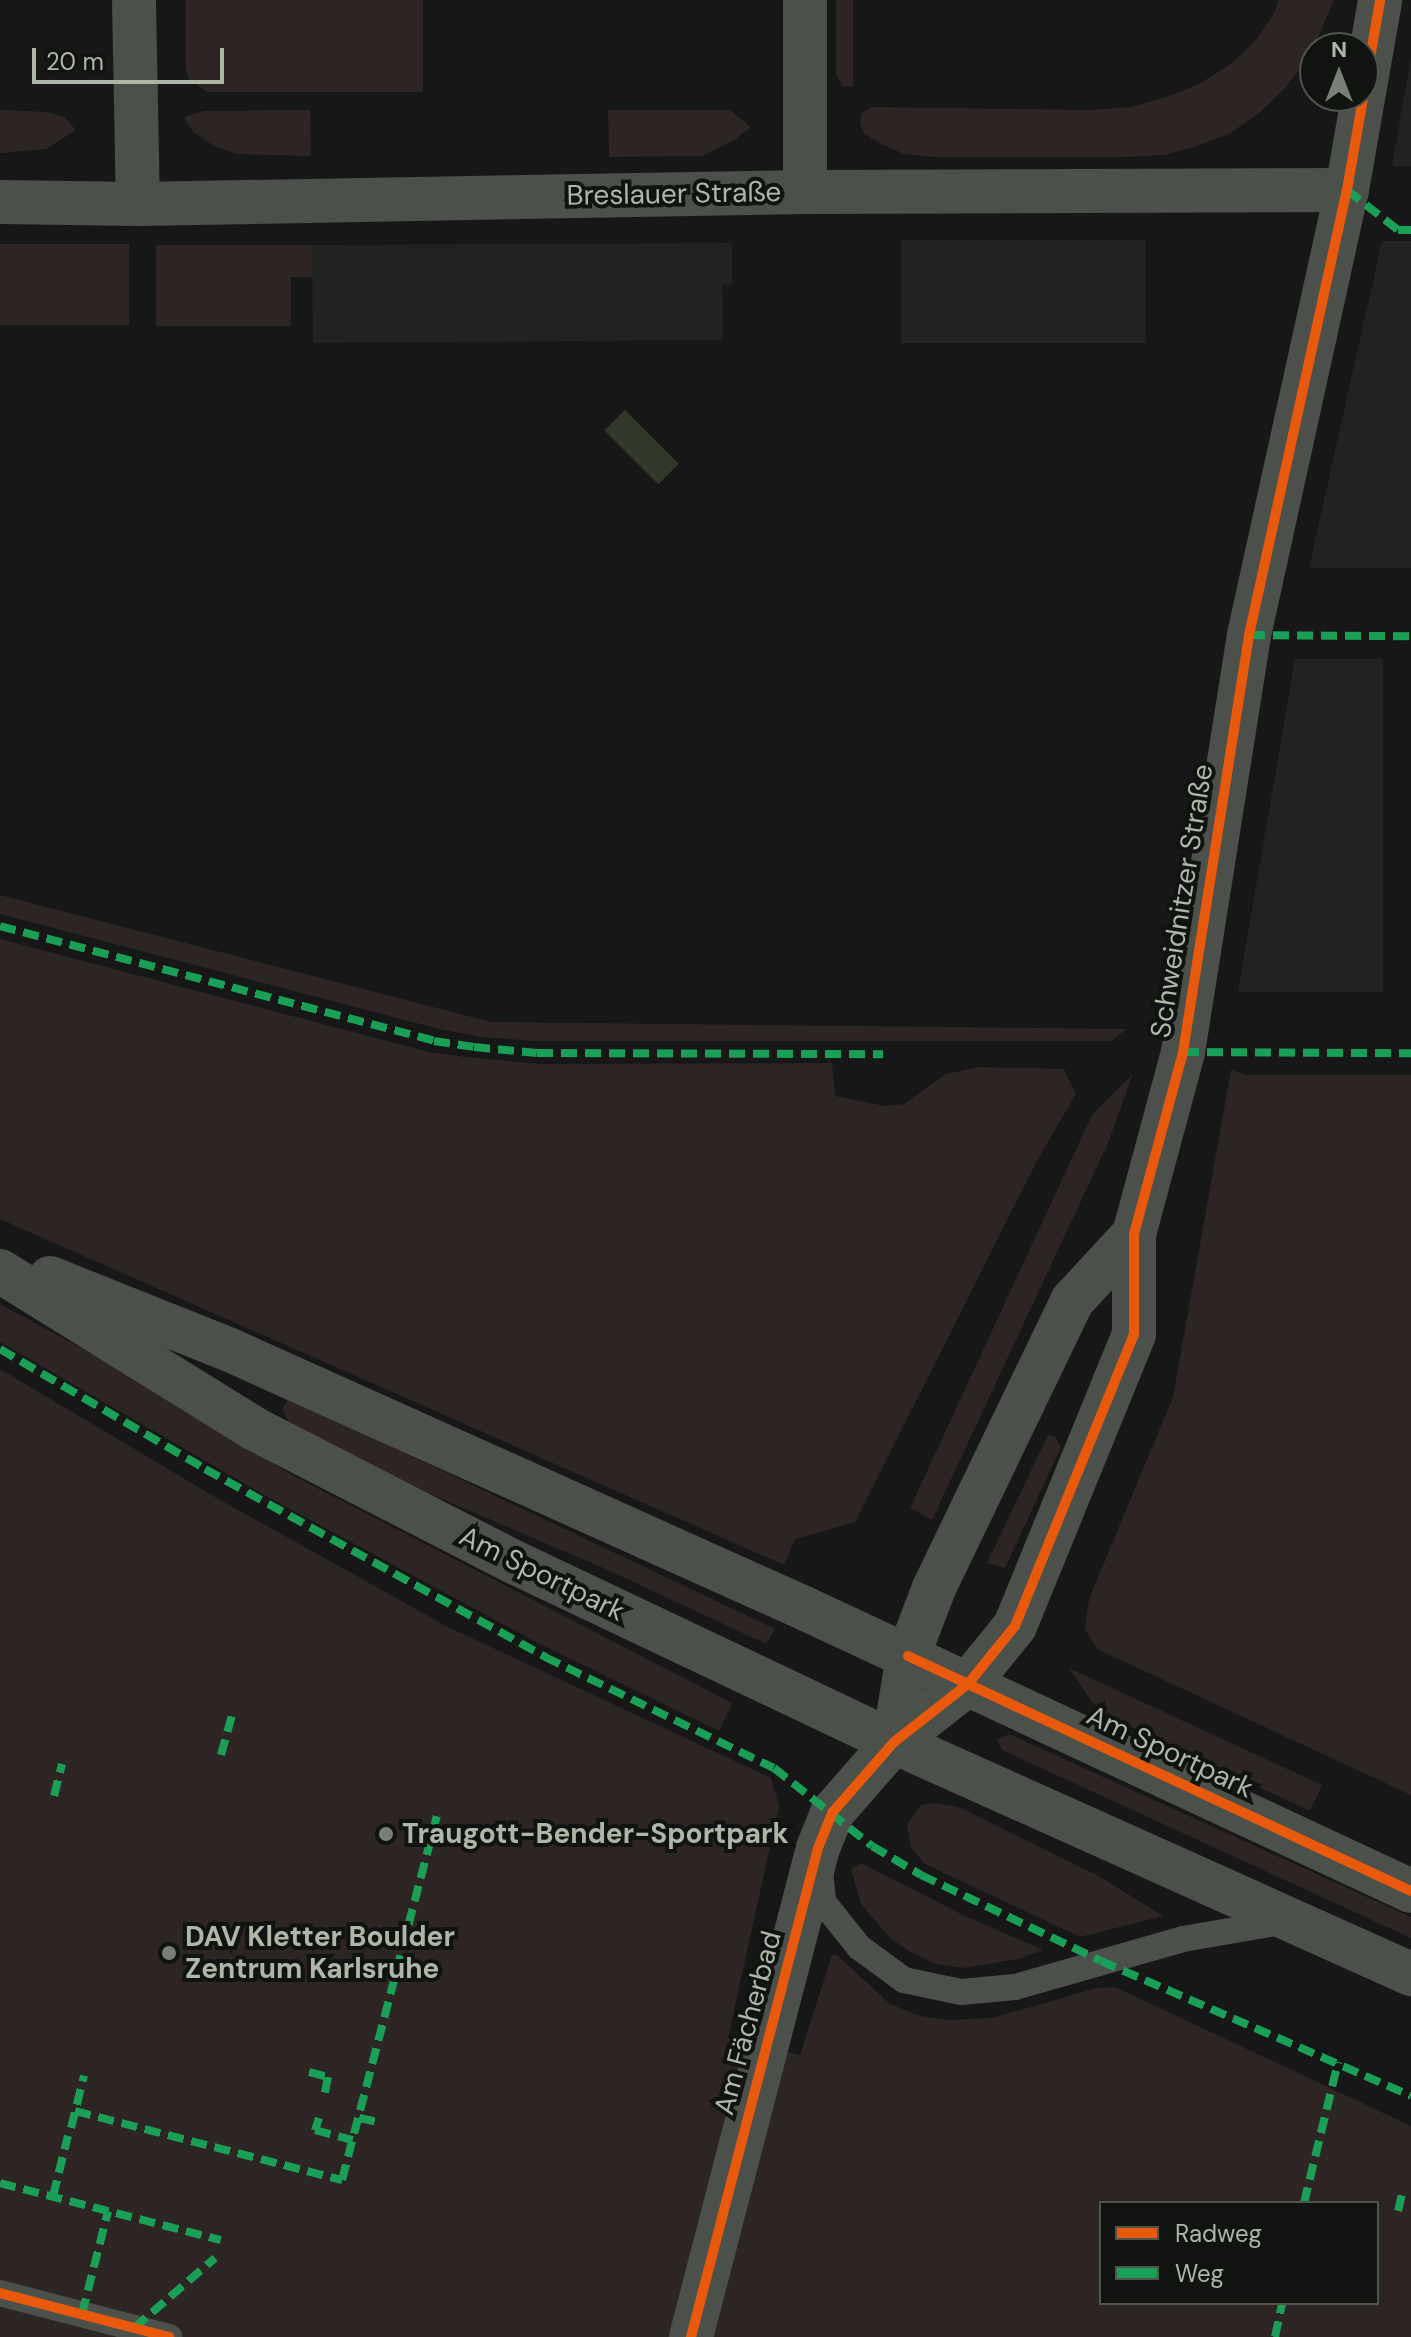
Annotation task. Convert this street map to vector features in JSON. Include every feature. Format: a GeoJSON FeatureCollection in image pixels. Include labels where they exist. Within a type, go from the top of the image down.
{"type":"FeatureCollection","features":[{"type":"Feature","properties":{"kind":"street"},"geometry":{"type":"LineString","coordinates":[[134,0],[138,204]]}},
{"type":"Feature","properties":{"kind":"street"},"geometry":{"type":"LineString","coordinates":[[805,0],[805,192]]}},
{"type":"Feature","properties":{"kind":"street","name":"Schweidnitzer Straße"},"geometry":{"type":"LineString","coordinates":[[894,1742],[968,1684],[1015,1626],[1134,1334],[1134,1234],[1183,1052],[1249,635],[1347,190],[1380,0]]}},
{"type":"Feature","properties":{"kind":"street","name":"Breslauer Straße"},"geometry":{"type":"LineString","coordinates":[[0,202],[138,204],[805,192],[1347,190]]}},
{"type":"Feature","properties":{"kind":"street","name":"Schweidnitzer Straße"},"geometry":{"type":"LineString","coordinates":[[894,1742],[908,1656],[934,1588],[1072,1301],[1134,1234]]}},
{"type":"Feature","properties":{"kind":"street","name":"Am Sportpark"},"geometry":{"type":"LineString","coordinates":[[0,1258],[230,1350],[908,1656],[1411,1891]]}},
{"type":"Feature","properties":{"kind":"street","name":"Am Sportpark"},"geometry":{"type":"LineString","coordinates":[[0,1271],[253,1428],[512,1561],[894,1742],[1411,1974]]}},
{"type":"Feature","properties":{"kind":"street","name":"Am Fächerbad"},"geometry":{"type":"LineString","coordinates":[[691,2337],[818,1848],[832,1813],[894,1742]]}},
{"type":"Feature","properties":{"kind":"lane"},"geometry":{"type":"LineString","coordinates":[[818,1848],[823,1902],[859,1947],[904,1980],[961,1992],[1015,1987],[1183,1939],[1290,1920]]}},
{"type":"Feature","properties":{"kind":"lane"},"geometry":{"type":"LineString","coordinates":[[0,2293],[169,2337]]}},
{"type":"Feature","properties":{"kind":"shaded area"},"geometry":{"type":"Polygon","coordinates":[[[186,0],[423,0],[423,92],[207,92],[189,79],[186,70],[186,0]]]}},
{"type":"Feature","properties":{"kind":"shaded area"},"geometry":{"type":"Polygon","coordinates":[[[836,0],[853,0],[853,86],[842,86],[836,74],[836,0]]]}},
{"type":"Feature","properties":{"kind":"shaded area"},"geometry":{"type":"Polygon","coordinates":[[[1279,0],[1334,0],[1320,32],[1299,32],[1299,70],[1259,113],[1229,134],[1164,155],[934,157],[904,154],[864,133],[860,124],[861,114],[871,107],[1091,110],[1130,107],[1199,84],[1231,64],[1255,41],[1279,0]]]}},
{"type":"Feature","properties":{"kind":"shaded area"},"geometry":{"type":"Polygon","coordinates":[[[1411,57],[1411,166],[1392,166],[1411,57]]]}},
{"type":"Feature","properties":{"kind":"shaded area"},"geometry":{"type":"Polygon","coordinates":[[[0,110],[47,112],[64,117],[76,130],[46,149],[0,153],[0,110]]]}},
{"type":"Feature","properties":{"kind":"shaded area"},"geometry":{"type":"Polygon","coordinates":[[[310,110],[311,156],[237,154],[214,146],[193,132],[184,117],[204,111],[310,110]]]}},
{"type":"Feature","properties":{"kind":"shaded area"},"geometry":{"type":"Polygon","coordinates":[[[608,110],[730,110],[751,127],[734,140],[702,156],[609,157],[608,110]]]}},
{"type":"Feature","properties":{"kind":"shaded area"},"geometry":{"type":"Polygon","coordinates":[[[901,240],[1146,240],[1146,343],[901,343],[901,240]]]}},
{"type":"Feature","properties":{"kind":"shaded area"},"geometry":{"type":"Polygon","coordinates":[[[1382,241],[1411,241],[1411,568],[1309,568],[1382,241]]]}},
{"type":"Feature","properties":{"kind":"shaded area"},"geometry":{"type":"Polygon","coordinates":[[[732,243],[732,284],[722,285],[723,340],[313,343],[312,245],[732,243]]]}},
{"type":"Feature","properties":{"kind":"shaded area"},"geometry":{"type":"Polygon","coordinates":[[[0,244],[129,244],[129,325],[0,325],[0,244]]]}},
{"type":"Feature","properties":{"kind":"shaded area"},"geometry":{"type":"Polygon","coordinates":[[[156,245],[312,245],[312,277],[291,277],[291,326],[156,326],[156,245]]]}},
{"type":"Feature","properties":{"kind":"shaded area"},"geometry":{"type":"Polygon","coordinates":[[[625,410],[679,464],[658,484],[604,431],[625,410]]]}},
{"type":"Feature","properties":{"kind":"shaded area"},"geometry":{"type":"Polygon","coordinates":[[[1295,659],[1383,659],[1383,992],[1238,992],[1295,659]]]}},
{"type":"Feature","properties":{"kind":"shaded area"},"geometry":{"type":"Polygon","coordinates":[[[0,895],[491,1022],[1127,1029],[1111,1041],[533,1041],[482,1037],[439,1029],[0,914],[0,895]]]}},
{"type":"Feature","properties":{"kind":"shaded area"},"geometry":{"type":"Polygon","coordinates":[[[0,939],[429,1052],[540,1064],[832,1063],[835,1096],[885,1106],[904,1104],[946,1074],[979,1067],[1064,1069],[1076,1094],[1039,1157],[855,1522],[795,1539],[784,1565],[0,1219],[0,939]]]}},
{"type":"Feature","properties":{"kind":"shaded area"},"geometry":{"type":"Polygon","coordinates":[[[1231,1070],[1246,1075],[1411,1075],[1411,1795],[1097,1649],[1085,1629],[1089,1599],[1173,1397],[1231,1070]]]}},
{"type":"Feature","properties":{"kind":"shaded area"},"geometry":{"type":"Polygon","coordinates":[[[1133,1074],[1108,1143],[932,1520],[910,1508],[1092,1115],[1133,1074]]]}},
{"type":"Feature","properties":{"kind":"shaded area"},"geometry":{"type":"Polygon","coordinates":[[[0,1304],[116,1367],[292,1475],[732,1703],[719,1731],[536,1642],[266,1496],[0,1342],[0,1304]]]}},
{"type":"Feature","properties":{"kind":"shaded area","name":"Traugott-Bender-Sportpark"},"geometry":{"type":"Polygon","coordinates":[[[0,1369],[215,1497],[448,1627],[771,1778],[779,1806],[728,2038],[800,2055],[832,1955],[837,1955],[890,2004],[920,2016],[948,2020],[992,2018],[1097,1988],[1115,1987],[1411,2126],[1411,2337],[0,2337],[0,1369]]]}},
{"type":"Feature","properties":{"kind":"shaded area"},"geometry":{"type":"Polygon","coordinates":[[[288,1400],[298,1402],[775,1629],[766,1644],[608,1570],[412,1486],[290,1424],[282,1409],[288,1400]]]}},
{"type":"Feature","properties":{"kind":"shaded area"},"geometry":{"type":"Polygon","coordinates":[[[1048,1435],[1055,1437],[1061,1447],[1005,1568],[987,1563],[1048,1435]]]}},
{"type":"Feature","properties":{"kind":"shaded area"},"geometry":{"type":"Polygon","coordinates":[[[1069,1668],[1322,1785],[1310,1811],[1110,1717],[1092,1702],[1069,1668]]]}},
{"type":"Feature","properties":{"kind":"shaded area"},"geometry":{"type":"Polygon","coordinates":[[[1009,1734],[1411,1917],[1411,1938],[1002,1750],[997,1740],[1009,1734]]]}},
{"type":"Feature","properties":{"kind":"shaded area"},"geometry":{"type":"Polygon","coordinates":[[[932,1803],[959,1807],[1097,1875],[1163,1916],[1080,1937],[925,1864],[911,1848],[907,1824],[921,1805],[932,1803]]]}},
{"type":"Feature","properties":{"kind":"shaded area"},"geometry":{"type":"Polygon","coordinates":[[[861,1863],[965,1916],[1043,1950],[1018,1959],[963,1968],[936,1964],[891,1939],[861,1904],[851,1869],[861,1863]]]}},
{"type":"Feature","properties":{"kind":"marked path"},"geometry":{"type":"LineString","coordinates":[[1347,190],[1398,230],[1411,230]]}},
{"type":"Feature","properties":{"kind":"marked path"},"geometry":{"type":"LineString","coordinates":[[1249,635],[1411,636]]}},
{"type":"Feature","properties":{"kind":"marked path"},"geometry":{"type":"LineString","coordinates":[[0,926],[434,1041],[474,1047],[537,1053],[883,1054]]}},
{"type":"Feature","properties":{"kind":"marked path"},"geometry":{"type":"LineString","coordinates":[[1183,1052],[1411,1053]]}},
{"type":"Feature","properties":{"kind":"marked path"},"geometry":{"type":"LineString","coordinates":[[0,1349],[205,1469],[545,1657],[774,1768],[872,1846],[921,1875],[1101,1961],[1411,2096]]}},
{"type":"Feature","properties":{"kind":"marked path"},"geometry":{"type":"LineString","coordinates":[[221,1755],[232,1715]]}},
{"type":"Feature","properties":{"kind":"marked path"},"geometry":{"type":"LineString","coordinates":[[54,1796],[62,1764]]}},
{"type":"Feature","properties":{"kind":"marked path"},"geometry":{"type":"LineString","coordinates":[[75,2111],[342,2180],[437,1814]]}},
{"type":"Feature","properties":{"kind":"marked path"},"geometry":{"type":"LineString","coordinates":[[398,1964],[419,1969]]}},
{"type":"Feature","properties":{"kind":"marked path"},"geometry":{"type":"LineString","coordinates":[[1304,2201],[1338,2062]]}},
{"type":"Feature","properties":{"kind":"marked path"},"geometry":{"type":"LineString","coordinates":[[309,2072],[328,2077],[325,2093]]}},
{"type":"Feature","properties":{"kind":"marked path"},"geometry":{"type":"LineString","coordinates":[[71,2128],[84,2076]]}},
{"type":"Feature","properties":{"kind":"marked path"},"geometry":{"type":"LineString","coordinates":[[319,2118],[315,2130],[353,2140]]}},
{"type":"Feature","properties":{"kind":"marked path"},"geometry":{"type":"LineString","coordinates":[[359,2118],[378,2122]]}},
{"type":"Feature","properties":{"kind":"marked path"},"geometry":{"type":"LineString","coordinates":[[53,2196],[68,2136]]}},
{"type":"Feature","properties":{"kind":"marked path"},"geometry":{"type":"LineString","coordinates":[[0,2183],[221,2240]]}},
{"type":"Feature","properties":{"kind":"marked path"},"geometry":{"type":"LineString","coordinates":[[1398,2211],[1403,2190]]}},
{"type":"Feature","properties":{"kind":"marked path"},"geometry":{"type":"LineString","coordinates":[[82,2314],[108,2211]]}},
{"type":"Feature","properties":{"kind":"marked path"},"geometry":{"type":"LineString","coordinates":[[134,2328],[215,2258]]}},
{"type":"Feature","properties":{"kind":"marked path"},"geometry":{"type":"LineString","coordinates":[[1275,2337],[1282,2305]]}},
{"type":"Feature","properties":{"kind":"cycle path"},"geometry":{"type":"LineString","coordinates":[[691,2337],[818,1848],[832,1813],[894,1742],[968,1684],[1015,1626],[1134,1334],[1134,1234],[1183,1052],[1249,635],[1347,190],[1380,0]]}},
{"type":"Feature","properties":{"kind":"cycle path"},"geometry":{"type":"LineString","coordinates":[[908,1656],[1411,1891]]}},
{"type":"Feature","properties":{"kind":"cycle path"},"geometry":{"type":"LineString","coordinates":[[0,2293],[169,2337]]}},
{"type":"Feature","properties":{"kind":"place","name":"Traugott-Bender-Sportpark"},"geometry":{"type":"Point","coordinates":[386,1834]}},
{"type":"Feature","properties":{"kind":"place","name":"DAV Kletter Boulder Zentrum Karlsruhe"},"geometry":{"type":"Point","coordinates":[169,1953]}}]}
